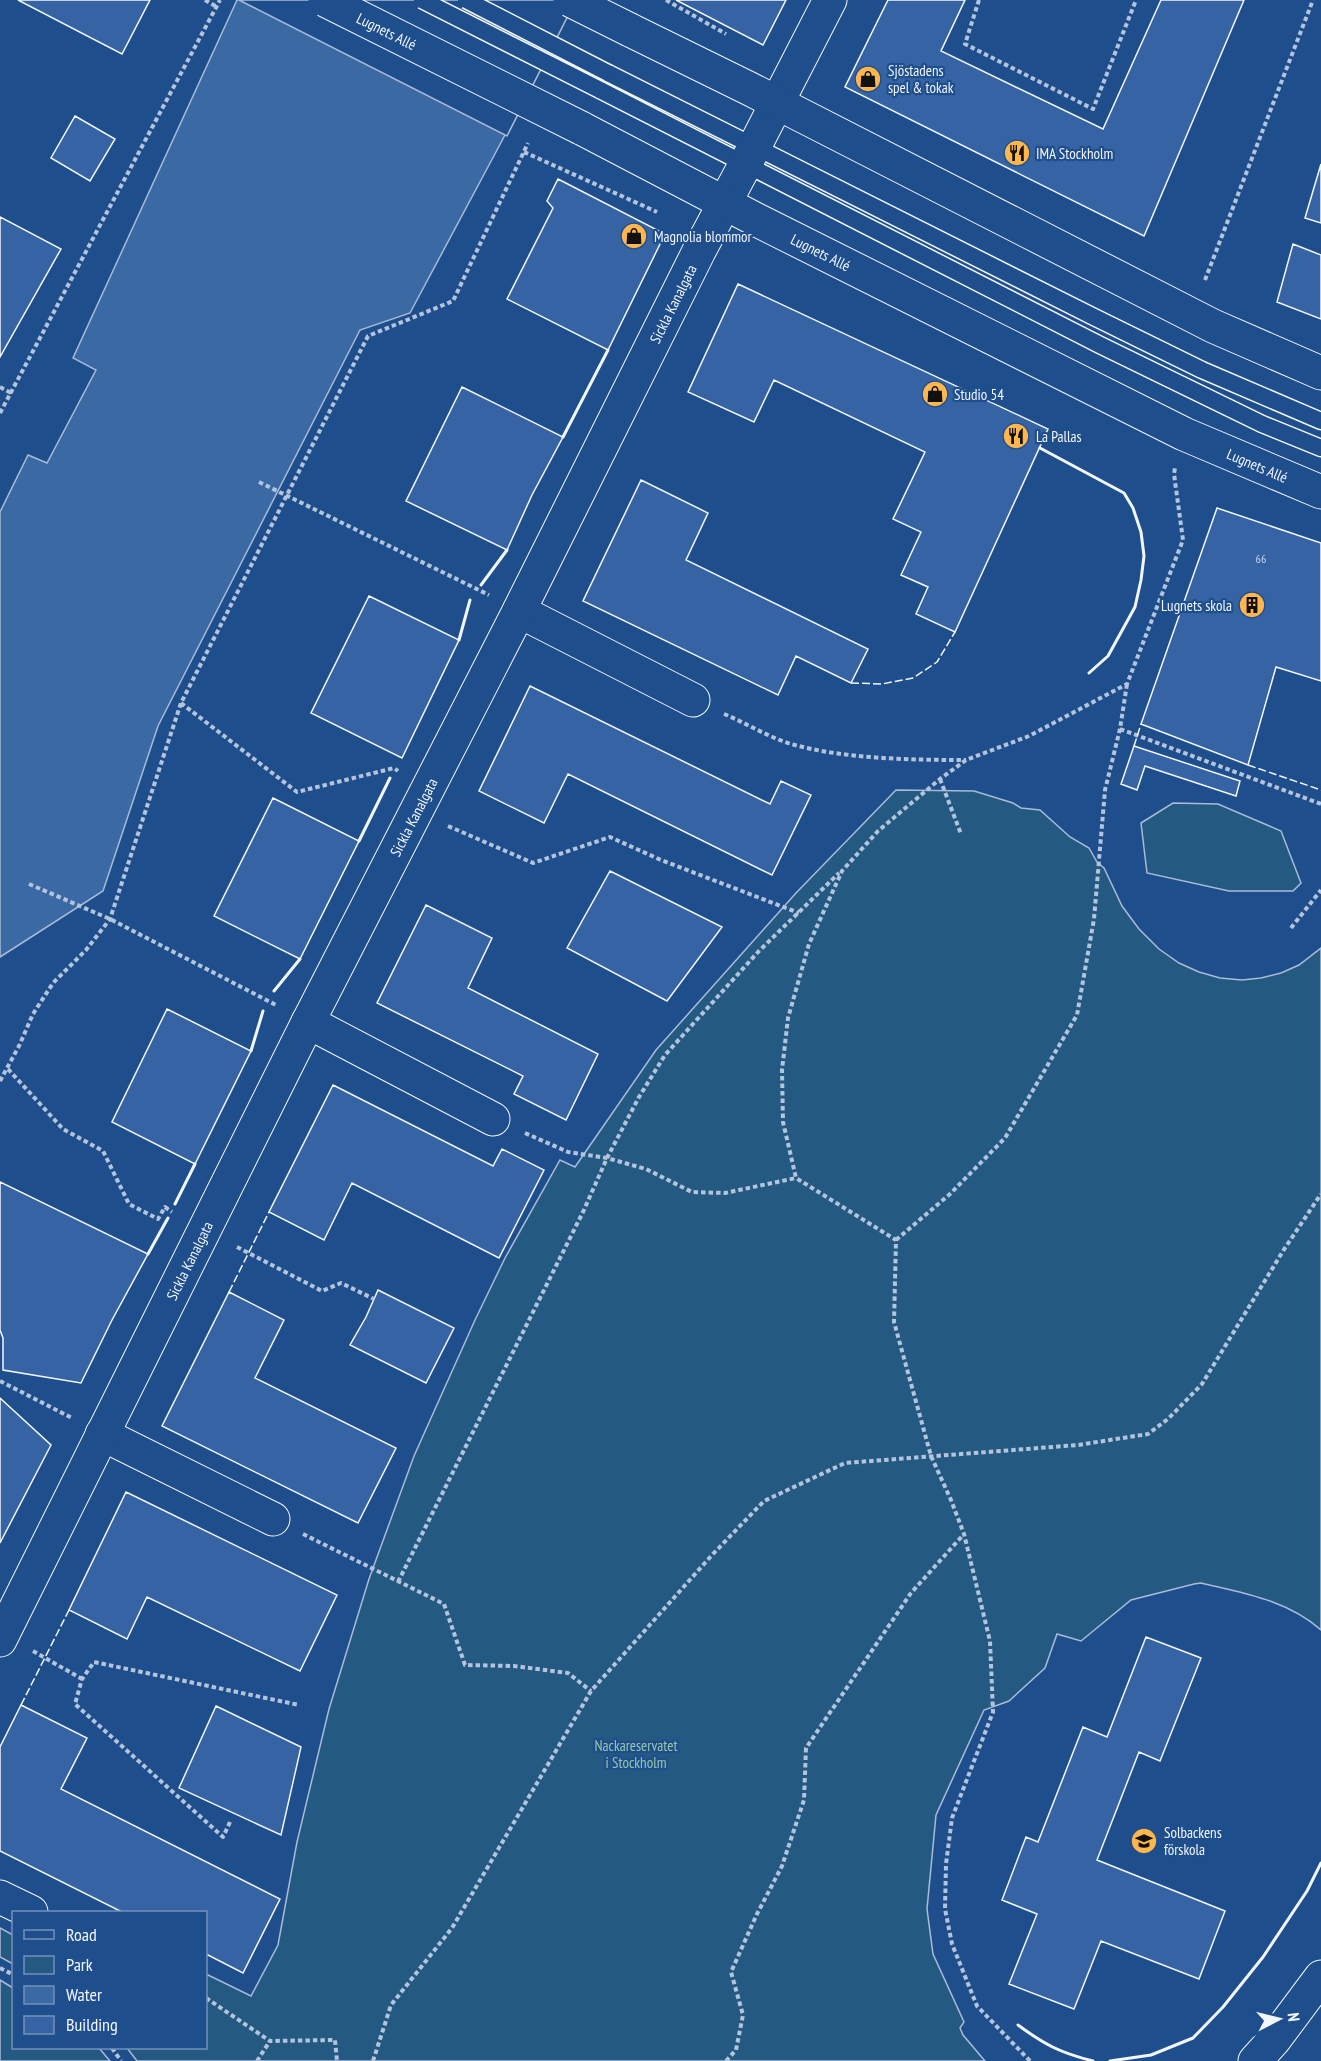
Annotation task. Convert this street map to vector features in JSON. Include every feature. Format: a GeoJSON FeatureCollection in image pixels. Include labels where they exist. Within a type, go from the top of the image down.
{"type":"FeatureCollection","features":[{"type":"Feature","properties":{"kind":"street","name":"Lugnets Allé"},"geometry":{"type":"LineString","coordinates":[[325,0],[1184,434],[1321,492]]}},
{"type":"Feature","properties":{"kind":"street"},"geometry":{"type":"LineString","coordinates":[[570,0],[1213,326],[1321,373]]}},
{"type":"Feature","properties":{"kind":"street","name":"Sickla Kanalgata"},"geometry":{"type":"LineString","coordinates":[[2,1637],[308,1022],[519,611],[724,203],[830,0]]}},
{"type":"Feature","properties":{"kind":"street"},"geometry":{"type":"LineString","coordinates":[[519,611],[693,700]]}},
{"type":"Feature","properties":{"kind":"street"},"geometry":{"type":"LineString","coordinates":[[308,1022],[493,1119]]}},
{"type":"Feature","properties":{"kind":"street"},"geometry":{"type":"LineString","coordinates":[[102,1434],[273,1519]]}},
{"type":"Feature","properties":{"kind":"street"},"geometry":{"type":"LineString","coordinates":[[0,1897],[29,1911]]}},
{"type":"Feature","properties":{"kind":"street"},"geometry":{"type":"LineString","coordinates":[[1255,2061],[1274,2040],[1321,1977]]}},
{"type":"Feature","properties":{"kind":"lane"},"geometry":{"type":"LineString","coordinates":[[422,0],[600,90],[750,155],[1202,370],[1321,421]]}},
{"type":"Feature","properties":{"kind":"lane"},"geometry":{"type":"LineString","coordinates":[[466,0],[608,73],[750,155],[1100,345],[1262,424],[1321,448]]}},
{"type":"Feature","properties":{"kind":"path"},"geometry":{"type":"LineString","coordinates":[[205,0],[217,7]]}},
{"type":"Feature","properties":{"kind":"path"},"geometry":{"type":"LineString","coordinates":[[0,413],[220,0]]}},
{"type":"Feature","properties":{"kind":"path"},"geometry":{"type":"LineString","coordinates":[[666,0],[709,23]]}},
{"type":"Feature","properties":{"kind":"path"},"geometry":{"type":"LineString","coordinates":[[979,0],[965,44],[1093,109],[1136,0]]}},
{"type":"Feature","properties":{"kind":"path"},"geometry":{"type":"LineString","coordinates":[[1201,289],[1313,0]]}},
{"type":"Feature","properties":{"kind":"path"},"geometry":{"type":"LineString","coordinates":[[0,1081],[8,1069],[33,1014],[53,983],[86,950],[110,919],[181,703],[368,336],[453,301],[529,142]]}},
{"type":"Feature","properties":{"kind":"path"},"geometry":{"type":"LineString","coordinates":[[524,152],[659,213]]}},
{"type":"Feature","properties":{"kind":"path"},"geometry":{"type":"LineString","coordinates":[[0,387],[10,393]]}},
{"type":"Feature","properties":{"kind":"path"},"geometry":{"type":"LineString","coordinates":[[1030,2061],[977,2006],[952,1944],[945,1909],[946,1864],[952,1818],[993,1712],[990,1641],[964,1534],[931,1456],[894,1322],[896,1240],[950,1194],[1005,1138],[1077,1015],[1094,919],[1105,789],[1120,729],[1127,684],[1183,540],[1174,474],[1184,434]]}},
{"type":"Feature","properties":{"kind":"path"},"geometry":{"type":"LineString","coordinates":[[259,482],[480,591]]}},
{"type":"Feature","properties":{"kind":"path"},"geometry":{"type":"LineString","coordinates":[[398,1582],[583,1212],[607,1158],[639,1097],[665,1055],[758,952],[842,871],[878,831],[940,779],[966,760],[1029,736],[1127,684]]}},
{"type":"Feature","properties":{"kind":"path"},"geometry":{"type":"LineString","coordinates":[[181,703],[297,792],[394,768]]}},
{"type":"Feature","properties":{"kind":"path"},"geometry":{"type":"LineString","coordinates":[[727,715],[789,743],[822,751],[911,760],[966,760]]}},
{"type":"Feature","properties":{"kind":"path"},"geometry":{"type":"LineString","coordinates":[[1120,729],[1321,804]]}},
{"type":"Feature","properties":{"kind":"path"},"geometry":{"type":"LineString","coordinates":[[940,779],[961,834]]}},
{"type":"Feature","properties":{"kind":"path"},"geometry":{"type":"LineString","coordinates":[[458,831],[533,863],[610,837],[661,860],[798,913]]}},
{"type":"Feature","properties":{"kind":"path"},"geometry":{"type":"LineString","coordinates":[[796,1178],[783,1122],[782,1070],[788,1018],[809,944],[842,871]]}},
{"type":"Feature","properties":{"kind":"path"},"geometry":{"type":"LineString","coordinates":[[29,884],[110,919],[269,1001]]}},
{"type":"Feature","properties":{"kind":"path"},"geometry":{"type":"LineString","coordinates":[[1291,928],[1321,890]]}},
{"type":"Feature","properties":{"kind":"path"},"geometry":{"type":"LineString","coordinates":[[8,1069],[63,1129],[103,1151],[129,1204],[158,1219],[165,1207],[172,1212]]}},
{"type":"Feature","properties":{"kind":"path"},"geometry":{"type":"LineString","coordinates":[[493,1119],[568,1152],[607,1158],[646,1169],[692,1192],[725,1193],[796,1178],[896,1240]]}},
{"type":"Feature","properties":{"kind":"path"},"geometry":{"type":"LineString","coordinates":[[373,2061],[392,2005],[452,1928],[591,1691],[712,1555],[764,1501],[845,1463],[1078,1444],[1148,1434],[1168,1419],[1202,1384],[1283,1251],[1321,1194]]}},
{"type":"Feature","properties":{"kind":"path"},"geometry":{"type":"LineString","coordinates":[[204,1230],[322,1291],[341,1283],[374,1299]]}},
{"type":"Feature","properties":{"kind":"path"},"geometry":{"type":"LineString","coordinates":[[0,1381],[102,1434]]}},
{"type":"Feature","properties":{"kind":"path"},"geometry":{"type":"LineString","coordinates":[[273,1519],[444,1604],[465,1665],[513,1666],[568,1673],[591,1691]]}},
{"type":"Feature","properties":{"kind":"path"},"geometry":{"type":"LineString","coordinates":[[726,2061],[736,2050],[743,2015],[731,1972],[756,1914],[782,1866],[804,1800],[806,1748],[911,1593],[964,1534]]}},
{"type":"Feature","properties":{"kind":"path"},"geometry":{"type":"LineString","coordinates":[[2,1637],[82,1679]]}},
{"type":"Feature","properties":{"kind":"path"},"geometry":{"type":"LineString","coordinates":[[230,1822],[223,1837],[75,1704],[82,1679],[94,1662],[299,1705]]}},
{"type":"Feature","properties":{"kind":"path"},"geometry":{"type":"LineString","coordinates":[[207,1999],[270,2040],[335,2040],[337,2061]]}},
{"type":"Feature","properties":{"kind":"path"},"geometry":{"type":"LineString","coordinates":[[257,2061],[270,2040]]}},
{"type":"Feature","properties":{"kind":"green space","name":"Nackareservatet i Stockholm"},"geometry":{"type":"Polygon","coordinates":[[[896,790],[974,791],[1013,803],[1021,808],[1040,810],[1070,837],[1089,848],[1097,862],[1104,868],[1122,906],[1139,929],[1159,949],[1179,963],[1220,978],[1242,980],[1261,978],[1299,965],[1321,948],[1321,1630],[1294,1611],[1264,1599],[1201,1583],[1194,1584],[1131,1600],[1081,1641],[1057,1634],[1045,1668],[1009,1701],[984,1710],[936,1815],[927,1909],[933,1954],[964,2022],[960,2028],[963,2035],[985,2061],[137,2061],[128,2049],[207,2049],[207,1974],[251,1996],[278,1945],[297,1842],[329,1709],[369,1579],[414,1456],[475,1320],[505,1258],[560,1160],[575,1167],[656,1050],[796,893],[896,790]]]}},
{"type":"Feature","properties":{"kind":"green space"},"geometry":{"type":"Polygon","coordinates":[[[1173,803],[1218,804],[1281,831],[1301,883],[1293,891],[1229,891],[1147,873],[1141,823],[1173,803]]]}},
{"type":"Feature","properties":{"kind":"green space"},"geometry":{"type":"Polygon","coordinates":[[[0,1928],[12,1934],[12,1963],[0,1957],[0,1928]]]}},
{"type":"Feature","properties":{"kind":"green space"},"geometry":{"type":"Polygon","coordinates":[[[0,1980],[12,1987],[12,2049],[100,2049],[110,2061],[0,2061],[0,1980]]]}},
{"type":"Feature","properties":{"kind":"water"},"geometry":{"type":"Polygon","coordinates":[[[237,0],[573,0],[505,135],[410,313],[360,330],[158,726],[103,891],[0,957],[0,512],[28,455],[47,463],[96,370],[73,358],[237,0]]]}},
{"type":"Feature","properties":{"kind":"pier"},"geometry":{"type":"Polygon","coordinates":[[[239,0],[576,0],[507,136],[239,0]]]}},
{"type":"Feature","properties":{"kind":"building"},"geometry":{"type":"Polygon","coordinates":[[[18,0],[150,0],[122,54],[18,0]]]}},
{"type":"Feature","properties":{"kind":"building"},"geometry":{"type":"Polygon","coordinates":[[[676,0],[786,0],[763,45],[676,0]]]}},
{"type":"Feature","properties":{"kind":"building"},"geometry":{"type":"Polygon","coordinates":[[[888,0],[965,0],[941,51],[1103,129],[1161,0],[1244,0],[1144,236],[845,87],[888,0]]]}},
{"type":"Feature","properties":{"kind":"building"},"geometry":{"type":"Polygon","coordinates":[[[75,116],[115,139],[90,181],[51,158],[75,116]]]}},
{"type":"Feature","properties":{"kind":"building"},"geometry":{"type":"Polygon","coordinates":[[[1321,164],[1321,223],[1305,218],[1321,164]]]}},
{"type":"Feature","properties":{"kind":"building"},"geometry":{"type":"Polygon","coordinates":[[[558,179],[665,234],[608,350],[507,299],[553,208],[547,201],[558,179]]]}},
{"type":"Feature","properties":{"kind":"building"},"geometry":{"type":"Polygon","coordinates":[[[0,217],[61,249],[0,357],[0,217]]]}},
{"type":"Feature","properties":{"kind":"building"},"geometry":{"type":"Polygon","coordinates":[[[1293,244],[1321,255],[1321,319],[1277,302],[1293,244]]]}},
{"type":"Feature","properties":{"kind":"building"},"geometry":{"type":"Polygon","coordinates":[[[738,284],[1048,429],[955,632],[916,614],[928,587],[901,575],[921,532],[893,519],[925,452],[774,380],[754,422],[688,392],[738,284]]]}},
{"type":"Feature","properties":{"kind":"building"},"geometry":{"type":"Polygon","coordinates":[[[462,387],[563,437],[532,495],[507,550],[406,501],[462,387]]]}},
{"type":"Feature","properties":{"kind":"building"},"geometry":{"type":"Polygon","coordinates":[[[641,480],[708,513],[686,560],[868,649],[851,683],[796,656],[778,695],[583,601],[641,480]]]}},
{"type":"Feature","properties":{"kind":"building","name":"Lugnets skola"},"geometry":{"type":"Polygon","coordinates":[[[1217,508],[1321,543],[1321,681],[1276,667],[1248,765],[1141,724],[1217,508]]]}},
{"type":"Feature","properties":{"kind":"building"},"geometry":{"type":"Polygon","coordinates":[[[369,596],[459,640],[402,758],[311,713],[369,596]]]}},
{"type":"Feature","properties":{"kind":"building"},"geometry":{"type":"Polygon","coordinates":[[[530,686],[770,804],[781,781],[811,795],[772,875],[568,774],[544,823],[479,791],[530,686]]]}},
{"type":"Feature","properties":{"kind":"building"},"geometry":{"type":"Polygon","coordinates":[[[1134,746],[1240,781],[1236,796],[1145,766],[1137,790],[1121,784],[1134,746]]]}},
{"type":"Feature","properties":{"kind":"building"},"geometry":{"type":"Polygon","coordinates":[[[273,798],[359,841],[300,959],[214,916],[273,798]]]}},
{"type":"Feature","properties":{"kind":"building"},"geometry":{"type":"Polygon","coordinates":[[[610,871],[722,927],[667,1001],[567,948],[610,871]]]}},
{"type":"Feature","properties":{"kind":"building"},"geometry":{"type":"Polygon","coordinates":[[[426,905],[492,938],[468,988],[598,1054],[566,1120],[514,1094],[523,1076],[377,1003],[426,905]]]}},
{"type":"Feature","properties":{"kind":"building"},"geometry":{"type":"Polygon","coordinates":[[[167,1009],[251,1051],[195,1164],[112,1122],[167,1009]]]}},
{"type":"Feature","properties":{"kind":"building"},"geometry":{"type":"Polygon","coordinates":[[[333,1085],[493,1166],[502,1149],[544,1170],[499,1258],[352,1183],[324,1240],[269,1212],[333,1085]]]}},
{"type":"Feature","properties":{"kind":"building"},"geometry":{"type":"Polygon","coordinates":[[[0,1182],[148,1254],[81,1383],[3,1370],[3,1338],[0,1330],[0,1182]]]}},
{"type":"Feature","properties":{"kind":"building"},"geometry":{"type":"Polygon","coordinates":[[[378,1290],[454,1328],[426,1383],[350,1345],[378,1290]]]}},
{"type":"Feature","properties":{"kind":"building"},"geometry":{"type":"Polygon","coordinates":[[[229,1292],[284,1320],[255,1378],[396,1448],[358,1523],[162,1426],[229,1292]]]}},
{"type":"Feature","properties":{"kind":"building"},"geometry":{"type":"Polygon","coordinates":[[[0,1398],[51,1445],[0,1543],[0,1398]]]}},
{"type":"Feature","properties":{"kind":"building"},"geometry":{"type":"Polygon","coordinates":[[[126,1492],[337,1595],[300,1671],[147,1597],[127,1639],[69,1610],[126,1492]]]}},
{"type":"Feature","properties":{"kind":"building"},"geometry":{"type":"Polygon","coordinates":[[[1146,1637],[1201,1658],[1160,1761],[1139,1752],[1097,1860],[1225,1911],[1199,1979],[1101,1941],[1074,2009],[1009,1984],[1037,1914],[1002,1900],[1026,1837],[1038,1842],[1083,1727],[1107,1737],[1146,1637]]]}},
{"type":"Feature","properties":{"kind":"building"},"geometry":{"type":"Polygon","coordinates":[[[21,1705],[87,1738],[61,1789],[280,1899],[243,1973],[207,1955],[207,1911],[120,1911],[0,1851],[0,1747],[21,1705]]]}},
{"type":"Feature","properties":{"kind":"building"},"geometry":{"type":"Polygon","coordinates":[[[216,1706],[301,1747],[281,1835],[179,1788],[216,1706]]]}},
{"type":"Feature","properties":{"kind":"fence"},"geometry":{"type":"LineString","coordinates":[[851,683],[882,684],[913,678],[937,662],[955,632]]}},
{"type":"Feature","properties":{"kind":"fence"},"geometry":{"type":"LineString","coordinates":[[1134,746],[1141,724]]}},
{"type":"Feature","properties":{"kind":"fence"},"geometry":{"type":"LineString","coordinates":[[1248,765],[1321,790]]}},
{"type":"Feature","properties":{"kind":"fence"},"geometry":{"type":"LineString","coordinates":[[229,1292],[269,1212]]}},
{"type":"Feature","properties":{"kind":"fence"},"geometry":{"type":"LineString","coordinates":[[21,1705],[69,1610]]}},
{"type":"Feature","properties":{"kind":"wall"},"geometry":{"type":"LineString","coordinates":[[563,437],[608,350]]}},
{"type":"Feature","properties":{"kind":"wall"},"geometry":{"type":"LineString","coordinates":[[1040,448],[1124,493],[1133,508],[1141,532],[1144,556],[1135,607],[1108,656],[1089,673]]}},
{"type":"Feature","properties":{"kind":"wall"},"geometry":{"type":"LineString","coordinates":[[481,585],[507,550]]}},
{"type":"Feature","properties":{"kind":"wall"},"geometry":{"type":"LineString","coordinates":[[459,640],[470,600]]}},
{"type":"Feature","properties":{"kind":"wall"},"geometry":{"type":"LineString","coordinates":[[359,841],[390,778]]}},
{"type":"Feature","properties":{"kind":"wall"},"geometry":{"type":"LineString","coordinates":[[274,991],[300,959]]}},
{"type":"Feature","properties":{"kind":"wall"},"geometry":{"type":"LineString","coordinates":[[251,1051],[263,1011]]}},
{"type":"Feature","properties":{"kind":"wall"},"geometry":{"type":"LineString","coordinates":[[175,1204],[195,1164]]}},
{"type":"Feature","properties":{"kind":"wall"},"geometry":{"type":"LineString","coordinates":[[148,1254],[168,1218]]}},
{"type":"Feature","properties":{"kind":"wall"},"geometry":{"type":"LineString","coordinates":[[1110,2061],[1151,2055],[1193,2038],[1223,2007],[1263,1957],[1307,1891],[1321,1863]]}},
{"type":"Feature","properties":{"kind":"wall"},"geometry":{"type":"LineString","coordinates":[[1018,2025],[1054,2048],[1093,2061]]}},
{"type":"Feature","properties":{"kind":"place","name":"Sjöstadens spel & tokak"},"geometry":{"type":"Point","coordinates":[868,79]}},
{"type":"Feature","properties":{"kind":"place","name":"IMA Stockholm"},"geometry":{"type":"Point","coordinates":[1017,153]}},
{"type":"Feature","properties":{"kind":"place","name":"Magnolia blommor"},"geometry":{"type":"Point","coordinates":[634,236]}},
{"type":"Feature","properties":{"kind":"place","name":"Studio 54"},"geometry":{"type":"Point","coordinates":[935,394]}},
{"type":"Feature","properties":{"kind":"place","name":"La Pallas"},"geometry":{"type":"Point","coordinates":[1016,436]}},
{"type":"Feature","properties":{"kind":"place","name":"Lugnets skola"},"geometry":{"type":"Point","coordinates":[1252,605]}},
{"type":"Feature","properties":{"kind":"place","name":"Solbackens förskola"},"geometry":{"type":"Point","coordinates":[1144,1841]}}]}
